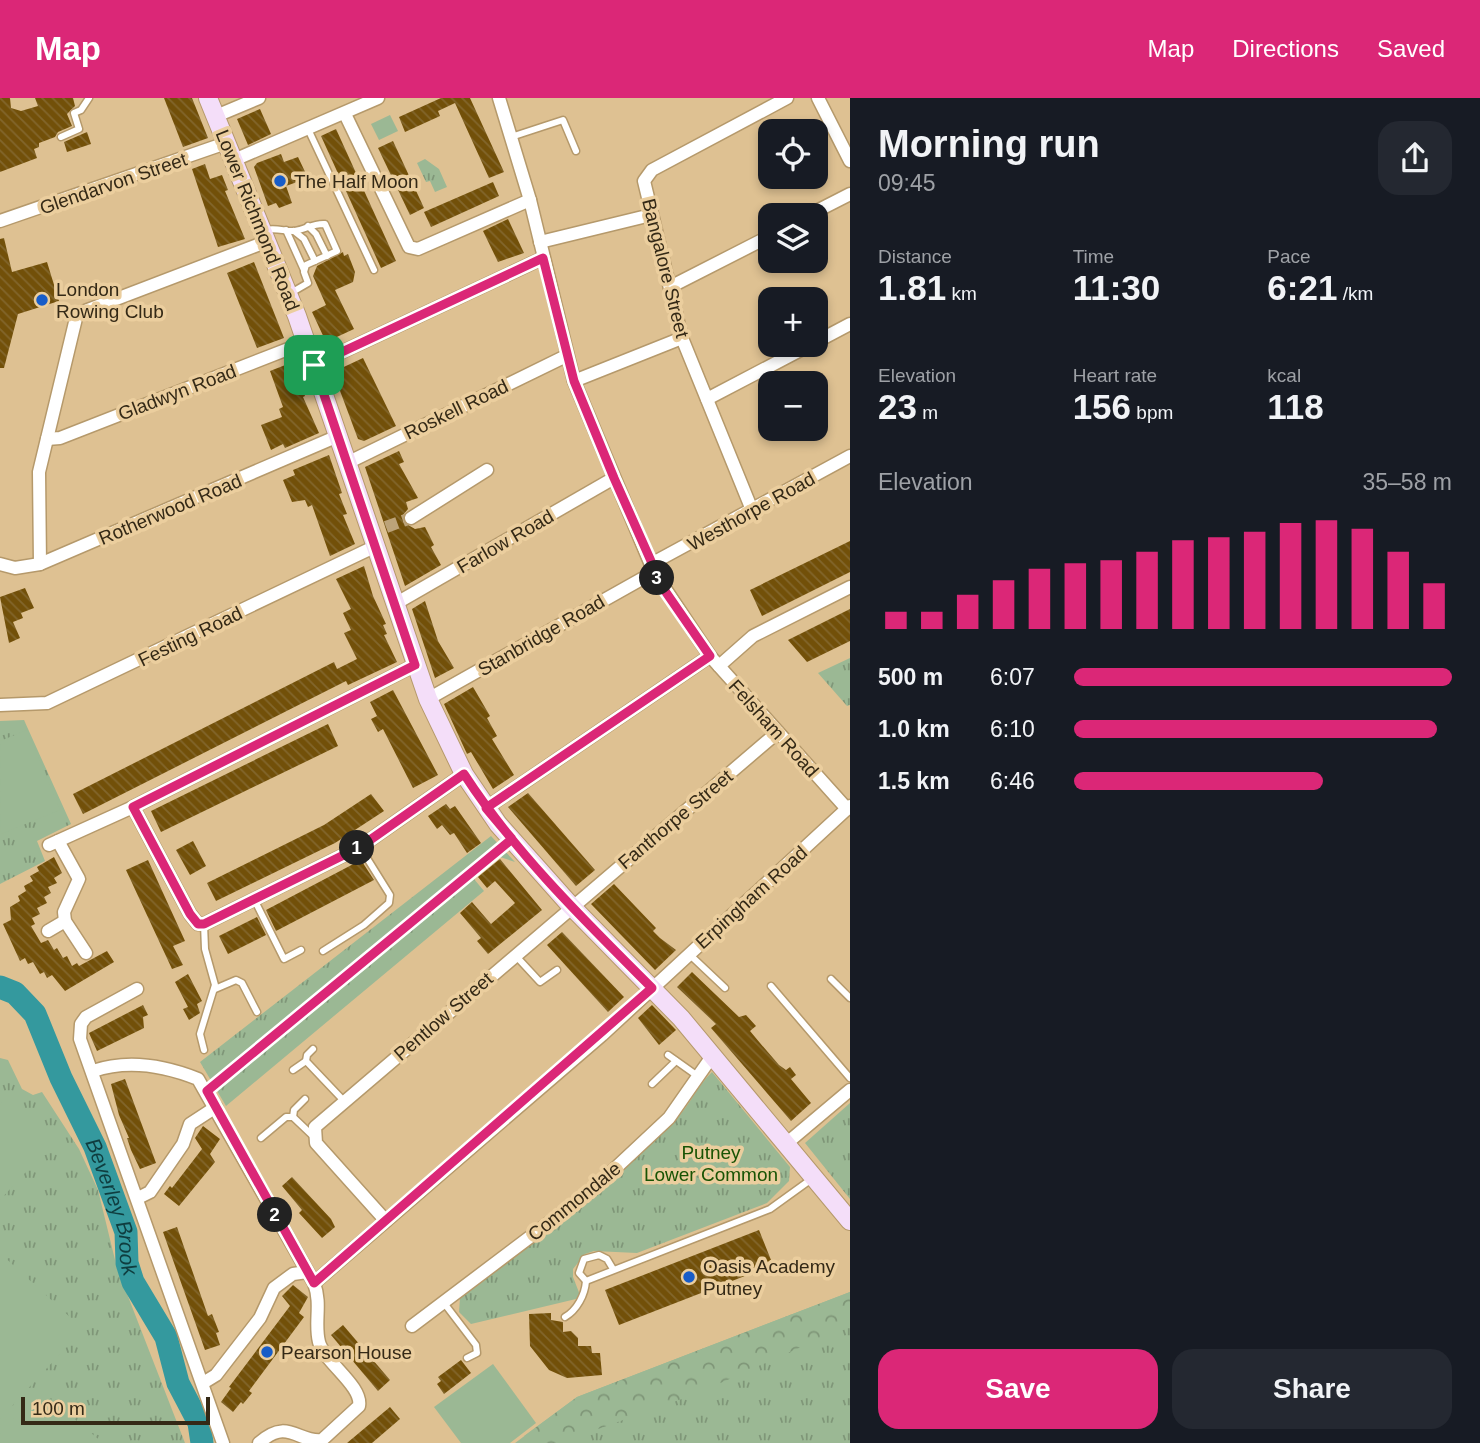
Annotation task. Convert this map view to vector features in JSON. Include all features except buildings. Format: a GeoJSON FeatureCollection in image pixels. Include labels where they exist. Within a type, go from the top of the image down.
{"type":"FeatureCollection","features":[{"type":"Feature","properties":{"kind":"main road","name":"Lower Richmond Road"},"geometry":{"type":"LineString","coordinates":[[208,98],[289,294],[347,463],[377,535],[415,665],[464,774],[486,808],[512,839],[571,906],[713,1055],[850,1221]]}},
{"type":"Feature","properties":{"kind":"street"},"geometry":{"type":"LineString","coordinates":[[216,116],[259,98]]}},
{"type":"Feature","properties":{"kind":"street"},"geometry":{"type":"LineString","coordinates":[[234,160],[378,98]]}},
{"type":"Feature","properties":{"kind":"street","name":"Felsham Road"},"geometry":{"type":"LineString","coordinates":[[499,98],[530,200],[574,381],[652,568],[710,656],[848,808]]}},
{"type":"Feature","properties":{"kind":"street","name":"Bangalore Street"},"geometry":{"type":"LineString","coordinates":[[752,510],[682,338],[644,181],[646,174],[787,98]]}},
{"type":"Feature","properties":{"kind":"street"},"geometry":{"type":"LineString","coordinates":[[821,99],[850,161]]}},
{"type":"Feature","properties":{"kind":"street"},"geometry":{"type":"LineString","coordinates":[[345,114],[409,247],[418,249],[530,200]]}},
{"type":"Feature","properties":{"kind":"street","name":"Glendarvon Street"},"geometry":{"type":"LineString","coordinates":[[0,221],[226,143]]}},
{"type":"Feature","properties":{"kind":"street"},"geometry":{"type":"LineString","coordinates":[[828,205],[850,194]]}},
{"type":"Feature","properties":{"kind":"street"},"geometry":{"type":"LineString","coordinates":[[540,242],[652,215]]}},
{"type":"Feature","properties":{"kind":"street"},"geometry":{"type":"LineString","coordinates":[[40,564],[38,472],[77,314],[265,236]]}},
{"type":"Feature","properties":{"kind":"street"},"geometry":{"type":"LineString","coordinates":[[670,287],[758,242]]}},
{"type":"Feature","properties":{"kind":"street"},"geometry":{"type":"LineString","coordinates":[[314,365],[543,258]]}},
{"type":"Feature","properties":{"kind":"street"},"geometry":{"type":"LineString","coordinates":[[828,336],[850,324]]}},
{"type":"Feature","properties":{"kind":"street"},"geometry":{"type":"LineString","coordinates":[[574,381],[682,338]]}},
{"type":"Feature","properties":{"kind":"street","name":"Gladwyn Road"},"geometry":{"type":"LineString","coordinates":[[47,439],[60,438],[306,342]]}},
{"type":"Feature","properties":{"kind":"street","name":"Roskell Road"},"geometry":{"type":"LineString","coordinates":[[347,463],[566,356]]}},
{"type":"Feature","properties":{"kind":"street"},"geometry":{"type":"LineString","coordinates":[[707,399],[787,357]]}},
{"type":"Feature","properties":{"kind":"street","name":"Rotherwood Road"},"geometry":{"type":"LineString","coordinates":[[0,564],[15,568],[40,564],[338,436]]}},
{"type":"Feature","properties":{"kind":"street","name":"Westhorpe Road"},"geometry":{"type":"LineString","coordinates":[[652,568],[850,456]]}},
{"type":"Feature","properties":{"kind":"street"},"geometry":{"type":"LineString","coordinates":[[411,517],[487,470]]}},
{"type":"Feature","properties":{"kind":"street","name":"Farlow Road"},"geometry":{"type":"LineString","coordinates":[[395,604],[614,478]]}},
{"type":"Feature","properties":{"kind":"street","name":"Festing Road"},"geometry":{"type":"LineString","coordinates":[[0,705],[47,703],[377,535]]}},
{"type":"Feature","properties":{"kind":"street","name":"Stanbridge Road"},"geometry":{"type":"LineString","coordinates":[[428,699],[652,568]]}},
{"type":"Feature","properties":{"kind":"street"},"geometry":{"type":"LineString","coordinates":[[719,666],[753,636],[850,587]]}},
{"type":"Feature","properties":{"kind":"street"},"geometry":{"type":"LineString","coordinates":[[486,808],[710,656]]}},
{"type":"Feature","properties":{"kind":"street"},"geometry":{"type":"LineString","coordinates":[[86,953],[65,921],[64,912],[79,879],[54,843],[133,807],[415,665]]}},
{"type":"Feature","properties":{"kind":"street","name":"Fanthorpe Street"},"geometry":{"type":"LineString","coordinates":[[571,906],[778,732]]}},
{"type":"Feature","properties":{"kind":"street"},"geometry":{"type":"LineString","coordinates":[[133,807],[190,914],[198,924],[204,924],[360,847],[464,774]]}},
{"type":"Feature","properties":{"kind":"street","name":"Erpingham Road"},"geometry":{"type":"LineString","coordinates":[[203,1383],[216,1375],[253,1328],[271,1300],[274,1289],[293,1274],[310,1277],[386,1221],[652,988],[848,808]]}},
{"type":"Feature","properties":{"kind":"street"},"geometry":{"type":"LineString","coordinates":[[207,1091],[512,839]]}},
{"type":"Feature","properties":{"kind":"street","name":"Pentlow Street"},"geometry":{"type":"LineString","coordinates":[[314,1131],[344,1101],[571,906]]}},
{"type":"Feature","properties":{"kind":"street"},"geometry":{"type":"LineString","coordinates":[[48,931],[65,921]]}},
{"type":"Feature","properties":{"kind":"street"},"geometry":{"type":"LineString","coordinates":[[137,989],[86,1017],[81,1024],[80,1039],[223,1443]]}},
{"type":"Feature","properties":{"kind":"street","name":"Commondale"},"geometry":{"type":"LineString","coordinates":[[412,1326],[591,1191],[669,1118],[713,1055]]}},
{"type":"Feature","properties":{"kind":"street"},"geometry":{"type":"LineString","coordinates":[[93,1071],[124,1063],[143,1064],[198,1079],[320,1298],[318,1342],[356,1392],[359,1406],[322,1440],[315,1443],[284,1432],[267,1436],[259,1443]]}},
{"type":"Feature","properties":{"kind":"street"},"geometry":{"type":"LineString","coordinates":[[787,1143],[850,1090]]}},
{"type":"Feature","properties":{"kind":"street"},"geometry":{"type":"LineString","coordinates":[[138,1198],[150,1192],[183,1144],[190,1124],[216,1107]]}},
{"type":"Feature","properties":{"kind":"street"},"geometry":{"type":"LineString","coordinates":[[314,1131],[316,1143],[386,1221]]}},
{"type":"Feature","properties":{"kind":"lane"},"geometry":{"type":"LineString","coordinates":[[61,137],[79,129],[74,113],[81,110],[89,98]]}},
{"type":"Feature","properties":{"kind":"lane"},"geometry":{"type":"LineString","coordinates":[[511,137],[563,120],[576,151]]}},
{"type":"Feature","properties":{"kind":"lane"},"geometry":{"type":"LineString","coordinates":[[308,129],[374,270]]}},
{"type":"Feature","properties":{"kind":"lane"},"geometry":{"type":"LineString","coordinates":[[290,231],[325,224],[337,251],[306,265],[304,272]]}},
{"type":"Feature","properties":{"kind":"lane"},"geometry":{"type":"LineString","coordinates":[[308,226],[316,234],[327,256]]}},
{"type":"Feature","properties":{"kind":"lane"},"geometry":{"type":"LineString","coordinates":[[265,236],[277,227],[290,231],[304,239],[314,261]]}},
{"type":"Feature","properties":{"kind":"lane"},"geometry":{"type":"LineString","coordinates":[[289,294],[308,283],[290,231]]}},
{"type":"Feature","properties":{"kind":"lane"},"geometry":{"type":"LineString","coordinates":[[324,951],[364,925],[390,903],[390,895],[360,847]]}},
{"type":"Feature","properties":{"kind":"lane"},"geometry":{"type":"LineString","coordinates":[[254,900],[284,959],[301,950]]}},
{"type":"Feature","properties":{"kind":"lane"},"geometry":{"type":"LineString","coordinates":[[204,924],[205,949],[215,989],[200,1034],[204,1049]]}},
{"type":"Feature","properties":{"kind":"lane"},"geometry":{"type":"LineString","coordinates":[[689,954],[726,988]]}},
{"type":"Feature","properties":{"kind":"lane"},"geometry":{"type":"LineString","coordinates":[[515,955],[540,982],[557,970]]}},
{"type":"Feature","properties":{"kind":"lane"},"geometry":{"type":"LineString","coordinates":[[831,979],[850,998]]}},
{"type":"Feature","properties":{"kind":"lane"},"geometry":{"type":"LineString","coordinates":[[215,989],[236,980],[242,983],[257,1012]]}},
{"type":"Feature","properties":{"kind":"lane"},"geometry":{"type":"LineString","coordinates":[[771,986],[850,1078]]}},
{"type":"Feature","properties":{"kind":"lane"},"geometry":{"type":"LineString","coordinates":[[293,1070],[306,1061],[307,1055],[313,1049]]}},
{"type":"Feature","properties":{"kind":"lane"},"geometry":{"type":"LineString","coordinates":[[668,1055],[699,1077]]}},
{"type":"Feature","properties":{"kind":"lane"},"geometry":{"type":"LineString","coordinates":[[306,1061],[344,1101]]}},
{"type":"Feature","properties":{"kind":"lane"},"geometry":{"type":"LineString","coordinates":[[652,1084],[676,1061]]}},
{"type":"Feature","properties":{"kind":"lane"},"geometry":{"type":"LineString","coordinates":[[293,1117],[294,1110],[305,1099]]}},
{"type":"Feature","properties":{"kind":"lane"},"geometry":{"type":"LineString","coordinates":[[261,1138],[286,1117],[293,1117],[314,1131]]}},
{"type":"Feature","properties":{"kind":"lane"},"geometry":{"type":"LineString","coordinates":[[586,1281],[770,1209],[815,1177]]}},
{"type":"Feature","properties":{"kind":"lane"},"geometry":{"type":"LineString","coordinates":[[565,1317],[580,1302],[586,1291],[586,1281],[579,1273],[584,1259],[598,1255],[607,1259],[613,1269]]}},
{"type":"Feature","properties":{"kind":"lane"},"geometry":{"type":"LineString","coordinates":[[444,1303],[476,1345],[477,1353],[467,1359]]}},
{"type":"Feature","properties":{"kind":"green space"},"geometry":{"type":"Polygon","coordinates":[[[390,115],[398,131],[379,140],[371,124],[390,115]]]}},
{"type":"Feature","properties":{"kind":"green space"},"geometry":{"type":"Polygon","coordinates":[[[425,159],[439,169],[447,187],[435,192],[430,181],[426,182],[417,163],[425,159]]]}},
{"type":"Feature","properties":{"kind":"green space"},"geometry":{"type":"Polygon","coordinates":[[[850,658],[850,705],[847,706],[818,673],[850,658]]]}},
{"type":"Feature","properties":{"kind":"green space"},"geometry":{"type":"Polygon","coordinates":[[[24,720],[71,824],[37,841],[45,861],[0,884],[0,721],[24,720]]]}},
{"type":"Feature","properties":{"kind":"green space"},"geometry":{"type":"Polygon","coordinates":[[[27,730],[60,810],[1,834],[0,741],[27,730]]]}},
{"type":"Feature","properties":{"kind":"green space"},"geometry":{"type":"Polygon","coordinates":[[[491,836],[515,862],[500,857],[474,879],[484,891],[226,1106],[200,1062],[491,836]]]}},
{"type":"Feature","properties":{"kind":"green space"},"geometry":{"type":"Polygon","coordinates":[[[0,1058],[8,1060],[22,1089],[33,1095],[42,1092],[79,1149],[98,1190],[117,1268],[185,1443],[0,1443],[0,1058]]]}},
{"type":"Feature","properties":{"kind":"green space","name":"Putney Lower Common"},"geometry":{"type":"Polygon","coordinates":[[[712,1072],[790,1167],[789,1181],[767,1203],[637,1253],[594,1251],[585,1254],[573,1269],[580,1295],[576,1299],[471,1324],[459,1312],[460,1298],[624,1167],[676,1119],[712,1072]]]}},
{"type":"Feature","properties":{"kind":"green space"},"geometry":{"type":"Polygon","coordinates":[[[2,1102],[49,1147],[0,1200],[0,1105],[2,1102]]]}},
{"type":"Feature","properties":{"kind":"green space","name":"Putney Lower Common"},"geometry":{"type":"Polygon","coordinates":[[[850,1103],[850,1199],[805,1143],[850,1103]]]}},
{"type":"Feature","properties":{"kind":"green space"},"geometry":{"type":"Polygon","coordinates":[[[0,1253],[83,1329],[0,1419],[0,1253]]]}},
{"type":"Feature","properties":{"kind":"green space"},"geometry":{"type":"Polygon","coordinates":[[[850,1292],[850,1443],[515,1443],[577,1397],[850,1292]]]}},
{"type":"Feature","properties":{"kind":"green space"},"geometry":{"type":"Polygon","coordinates":[[[850,1292],[850,1321],[830,1334],[696,1394],[559,1443],[533,1443],[524,1436],[577,1397],[850,1292]]]}},
{"type":"Feature","properties":{"kind":"green space"},"geometry":{"type":"Polygon","coordinates":[[[493,1364],[536,1423],[510,1443],[461,1443],[434,1407],[493,1364]]]}},
{"type":"Feature","properties":{"kind":"green space"},"geometry":{"type":"Polygon","coordinates":[[[39,1389],[103,1443],[0,1443],[0,1434],[39,1389]]]}},
{"type":"Feature","properties":{"kind":"waterway","name":"Beverley Brook"},"geometry":{"type":"LineString","coordinates":[[0,987],[15,993],[35,1014],[61,1078],[95,1147],[126,1232],[127,1263],[133,1282],[166,1337],[178,1383],[199,1423],[202,1443]]}},
{"type":"Feature","properties":{"kind":"tunnel"},"geometry":{"type":"LineString","coordinates":[[386,527],[411,518]]}},
{"type":"Feature","properties":{"kind":"place","name":"The Half Moon"},"geometry":{"type":"Point","coordinates":[280,181]}},
{"type":"Feature","properties":{"kind":"place","name":"London Rowing Club"},"geometry":{"type":"Point","coordinates":[42,300]}},
{"type":"Feature","properties":{"kind":"place","name":"Oasis Academy Putney"},"geometry":{"type":"Point","coordinates":[689,1277]}},
{"type":"Feature","properties":{"kind":"place","name":"Pearson House"},"geometry":{"type":"Point","coordinates":[267,1352]}},
{"type":"Feature","properties":{"kind":"route"},"geometry":{"type":"LineString","coordinates":[[314,365],[415,665],[133,807],[190,914],[198,924],[204,924],[321,867],[360,847],[464,774],[486,808],[498,824],[512,839],[538,870],[652,988],[602,1035],[314,1283],[207,1091],[218,1085],[512,839],[486,808],[710,656],[654,572],[614,478],[574,381],[543,258],[314,365]]}}]}
